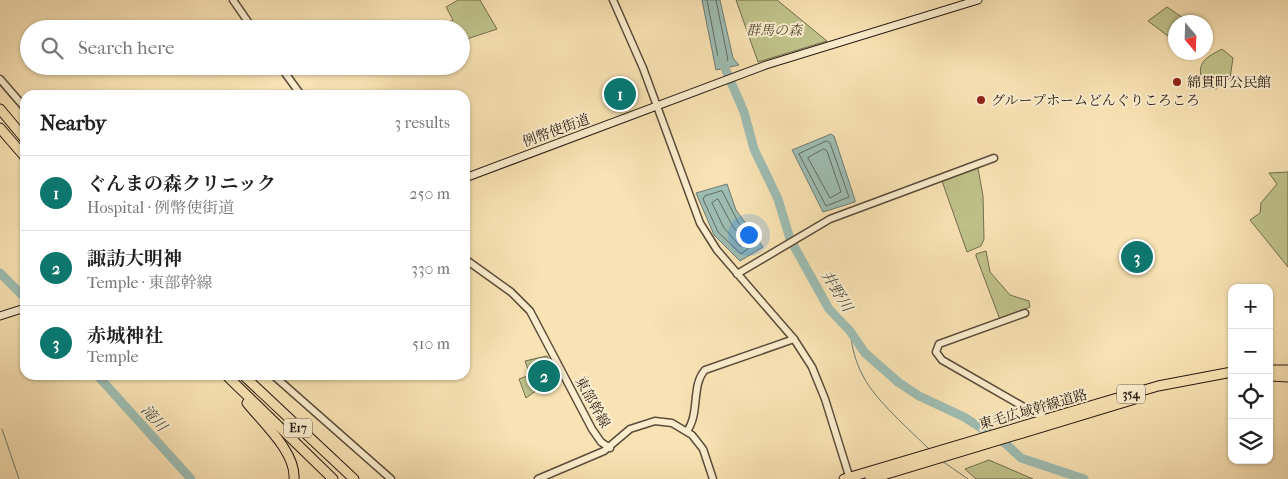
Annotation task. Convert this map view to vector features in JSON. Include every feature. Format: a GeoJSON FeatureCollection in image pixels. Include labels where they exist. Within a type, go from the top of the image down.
{"type":"FeatureCollection","features":[{"type":"Feature","properties":{"kind":"highway"},"geometry":{"type":"LineString","coordinates":[[0,109],[20,133]]}},
{"type":"Feature","properties":{"kind":"highway"},"geometry":{"type":"LineString","coordinates":[[0,128],[20,151]]}},
{"type":"Feature","properties":{"kind":"highway"},"geometry":{"type":"LineString","coordinates":[[1273,370],[1288,370]]}},
{"type":"Feature","properties":{"kind":"highway","name":"東毛広域幹線道路"},"geometry":{"type":"LineString","coordinates":[[1036,426],[1158,386],[1228,373]]}},
{"type":"Feature","properties":{"kind":"highway"},"geometry":{"type":"LineString","coordinates":[[1273,376],[1288,377]]}},
{"type":"Feature","properties":{"kind":"highway","name":"東毛広域幹線道路"},"geometry":{"type":"LineString","coordinates":[[848,478],[1160,391],[1228,379]]}},
{"type":"Feature","properties":{"kind":"highway"},"geometry":{"type":"LineString","coordinates":[[229,380],[289,455],[294,470],[294,479]]}},
{"type":"Feature","properties":{"kind":"highway","name":"E17"},"geometry":{"type":"LineString","coordinates":[[230,380],[333,479]]}},
{"type":"Feature","properties":{"kind":"highway","name":"E17"},"geometry":{"type":"LineString","coordinates":[[249,380],[354,479]]}},
{"type":"Feature","properties":{"kind":"highway","name":"東毛広域幹線道路"},"geometry":{"type":"LineString","coordinates":[[870,479],[924,458]]}},
{"type":"Feature","properties":{"kind":"main road","name":"例幣使街道"},"geometry":{"type":"LineString","coordinates":[[470,176],[760,67],[978,0]]}},
{"type":"Feature","properties":{"kind":"main road"},"geometry":{"type":"LineString","coordinates":[[0,316],[20,310]]}},
{"type":"Feature","properties":{"kind":"street"},"geometry":{"type":"LineString","coordinates":[[233,0],[247,20]]}},
{"type":"Feature","properties":{"kind":"street"},"geometry":{"type":"LineString","coordinates":[[612,0],[643,68],[700,223],[717,250],[794,339],[812,367],[825,399],[848,478]]}},
{"type":"Feature","properties":{"kind":"street"},"geometry":{"type":"LineString","coordinates":[[287,75],[297,90]]}},
{"type":"Feature","properties":{"kind":"street"},"geometry":{"type":"LineString","coordinates":[[0,79],[20,102]]}},
{"type":"Feature","properties":{"kind":"street"},"geometry":{"type":"LineString","coordinates":[[737,274],[820,225],[872,202],[994,158]]}},
{"type":"Feature","properties":{"kind":"street","name":"東部幹線"},"geometry":{"type":"LineString","coordinates":[[470,263],[511,292],[530,311],[592,429],[601,442],[610,448],[630,429],[646,422],[672,423],[688,431]]}},
{"type":"Feature","properties":{"kind":"street"},"geometry":{"type":"LineString","coordinates":[[1025,313],[939,344],[936,352],[942,360],[1036,414],[1042,414]]}},
{"type":"Feature","properties":{"kind":"street"},"geometry":{"type":"LineString","coordinates":[[713,479],[703,449],[688,431],[692,423],[700,377],[705,370],[794,339]]}},
{"type":"Feature","properties":{"kind":"street"},"geometry":{"type":"LineString","coordinates":[[280,380],[391,479]]}},
{"type":"Feature","properties":{"kind":"street"},"geometry":{"type":"LineString","coordinates":[[538,479],[610,448]]}},
{"type":"Feature","properties":{"kind":"green space"},"geometry":{"type":"Polygon","coordinates":[[[458,0],[480,0],[497,29],[470,38],[470,20],[453,20],[446,7],[458,0]]]}},
{"type":"Feature","properties":{"kind":"green space","name":"群馬の森"},"geometry":{"type":"Polygon","coordinates":[[[736,0],[777,0],[827,41],[758,62],[736,0]]]}},
{"type":"Feature","properties":{"kind":"green space"},"geometry":{"type":"Polygon","coordinates":[[[1167,7],[1179,15],[1168,15],[1168,36],[1148,21],[1167,7]]]}},
{"type":"Feature","properties":{"kind":"green space"},"geometry":{"type":"Polygon","coordinates":[[[1222,49],[1233,58],[1230,78],[1216,89],[1206,88],[1201,74],[1202,64],[1205,60],[1213,60],[1213,54],[1222,49]]]}},
{"type":"Feature","properties":{"kind":"green space"},"geometry":{"type":"Polygon","coordinates":[[[978,168],[983,196],[984,239],[981,246],[967,252],[942,181],[978,168]]]}},
{"type":"Feature","properties":{"kind":"green space"},"geometry":{"type":"Polygon","coordinates":[[[1288,172],[1288,267],[1250,220],[1260,213],[1261,203],[1277,184],[1269,173],[1288,172]]]}},
{"type":"Feature","properties":{"kind":"green space"},"geometry":{"type":"Polygon","coordinates":[[[986,251],[990,272],[1010,295],[1029,301],[1030,307],[1001,318],[999,317],[976,256],[976,254],[986,251]]]}},
{"type":"Feature","properties":{"kind":"green space"},"geometry":{"type":"Polygon","coordinates":[[[547,356],[549,360],[533,365],[541,387],[526,398],[519,379],[530,375],[525,361],[547,356]]]}},
{"type":"Feature","properties":{"kind":"green space"},"geometry":{"type":"Polygon","coordinates":[[[989,460],[1033,479],[976,479],[965,469],[989,460]]]}},
{"type":"Feature","properties":{"kind":"water"},"geometry":{"type":"Polygon","coordinates":[[[702,0],[720,0],[733,58],[739,65],[716,70],[702,0]]]}},
{"type":"Feature","properties":{"kind":"water"},"geometry":{"type":"Polygon","coordinates":[[[831,134],[834,136],[855,202],[823,212],[792,150],[831,134]]]}},
{"type":"Feature","properties":{"kind":"water"},"geometry":{"type":"Polygon","coordinates":[[[727,184],[736,210],[763,247],[740,261],[714,235],[696,193],[727,184]]]}},
{"type":"Feature","properties":{"kind":"waterway","name":"井野川"},"geometry":{"type":"LineString","coordinates":[[721,59],[744,112],[754,149],[778,199],[790,239],[829,309],[850,331],[865,353],[898,382],[919,396],[964,417],[1006,444],[1021,458],[1084,479]]}},
{"type":"Feature","properties":{"kind":"waterway","name":"滝川"},"geometry":{"type":"LineString","coordinates":[[0,273],[20,293]]}},
{"type":"Feature","properties":{"kind":"waterway"},"geometry":{"type":"LineString","coordinates":[[850,331],[856,359],[869,385],[876,395],[930,450]]}},
{"type":"Feature","properties":{"kind":"waterway","name":"滝川"},"geometry":{"type":"LineString","coordinates":[[102,380],[191,479]]}},
{"type":"Feature","properties":{"kind":"waterway"},"geometry":{"type":"LineString","coordinates":[[2,429],[19,479]]}},
{"type":"Feature","properties":{"kind":"waterway"},"geometry":{"type":"LineString","coordinates":[[942,461],[968,479]]}},
{"type":"Feature","properties":{"kind":"place","name":"綿貫町公民館"},"geometry":{"type":"Point","coordinates":[1177,82]}},
{"type":"Feature","properties":{"kind":"place","name":"ぐんまの森クリニック"},"geometry":{"type":"Point","coordinates":[620,94]}},
{"type":"Feature","properties":{"kind":"place","name":"グループホームどんぐりころころ"},"geometry":{"type":"Point","coordinates":[981,100]}},
{"type":"Feature","properties":{"kind":"place","name":"赤城神社"},"geometry":{"type":"Point","coordinates":[1137,257]}},
{"type":"Feature","properties":{"kind":"place","name":"諏訪大明神"},"geometry":{"type":"Point","coordinates":[544,376]}}]}
